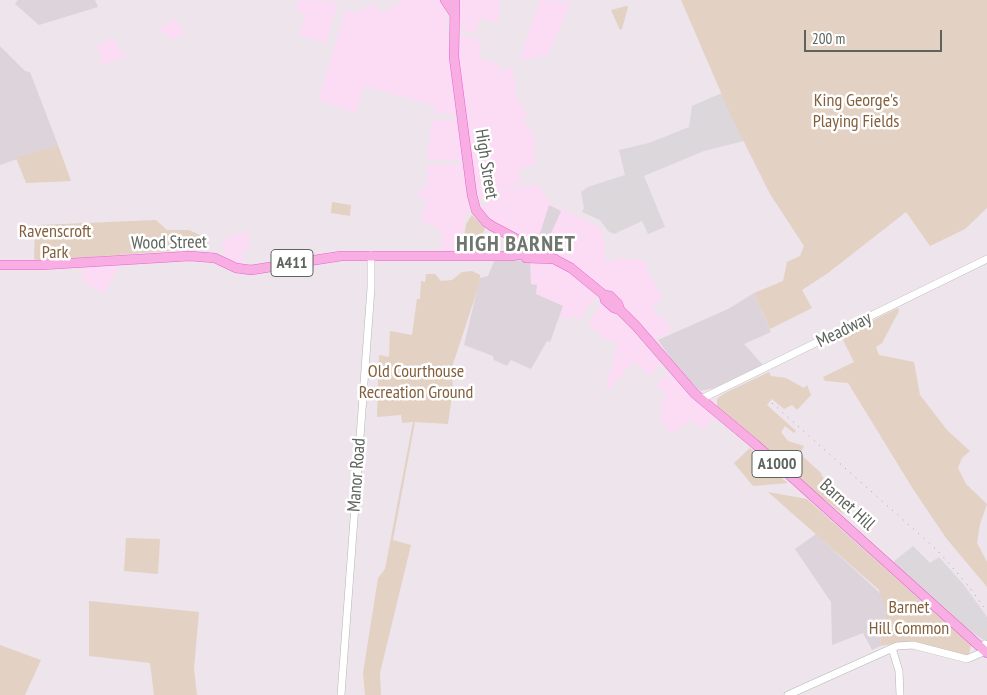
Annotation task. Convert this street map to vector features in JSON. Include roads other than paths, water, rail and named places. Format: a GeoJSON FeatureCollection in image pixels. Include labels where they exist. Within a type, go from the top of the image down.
{"type":"FeatureCollection","features":[{"type":"Feature","properties":{"kind":"main road","name":"High Street"},"geometry":{"type":"LineString","coordinates":[[451,1],[454,57],[474,204],[486,222],[531,251]]}},
{"type":"Feature","properties":{"kind":"main road"},"geometry":{"type":"LineString","coordinates":[[516,255],[521,250],[531,251]]}},
{"type":"Feature","properties":{"kind":"main road","name":"Wood Street"},"geometry":{"type":"LineString","coordinates":[[0,265],[41,266],[190,256],[215,258],[236,268],[251,270],[325,258],[516,255],[531,251],[555,259]]}},
{"type":"Feature","properties":{"kind":"main road","name":"A1000"},"geometry":{"type":"LineString","coordinates":[[555,259],[571,268],[604,295],[614,308],[620,310],[701,399]]}},
{"type":"Feature","properties":{"kind":"main road","name":"Barnet Hill"},"geometry":{"type":"LineString","coordinates":[[701,399],[984,647]]}},
{"type":"Feature","properties":{"kind":"street","name":"Manor Road"},"geometry":{"type":"LineString","coordinates":[[341,695],[371,288],[371,256]]}},
{"type":"Feature","properties":{"kind":"street","name":"Meadway"},"geometry":{"type":"LineString","coordinates":[[701,399],[987,259]]}},
{"type":"Feature","properties":{"kind":"street"},"geometry":{"type":"LineString","coordinates":[[712,408],[716,393]]}},
{"type":"Feature","properties":{"kind":"street"},"geometry":{"type":"LineString","coordinates":[[788,695],[892,648],[914,645],[970,659],[984,647]]}},
{"type":"Feature","properties":{"kind":"street"},"geometry":{"type":"LineString","coordinates":[[892,648],[899,671],[900,695]]}},
{"type":"Feature","properties":{"kind":"railway"},"geometry":{"type":"LineString","coordinates":[[772,403],[937,550],[967,584],[987,611]]}},
{"type":"Feature","properties":{"kind":"district","name":"HIGH BARNET"},"geometry":{"type":"Point","coordinates":[516,245]}},
{"type":"Feature","properties":{"kind":"park label","name":"King George's Playing Fields"},"geometry":{"type":"Point","coordinates":[856,111]}},
{"type":"Feature","properties":{"kind":"park label","name":"Ravenscroft Park"},"geometry":{"type":"Point","coordinates":[55,242]}},
{"type":"Feature","properties":{"kind":"park label","name":"Old Courthouse Recreation Ground"},"geometry":{"type":"Point","coordinates":[416,382]}},
{"type":"Feature","properties":{"kind":"park label","name":"Barnet Hill Common"},"geometry":{"type":"Point","coordinates":[909,618]}}]}
